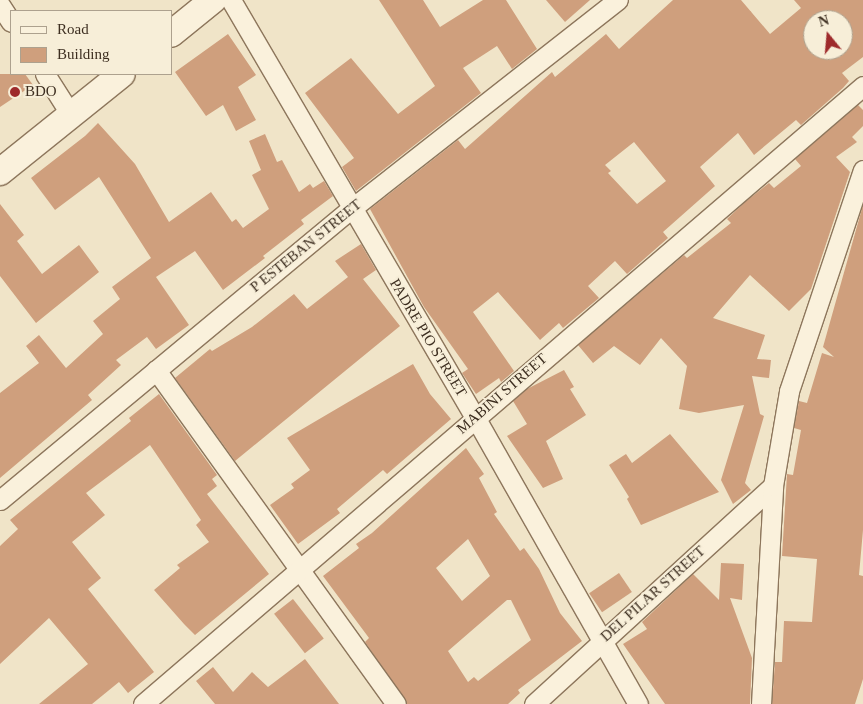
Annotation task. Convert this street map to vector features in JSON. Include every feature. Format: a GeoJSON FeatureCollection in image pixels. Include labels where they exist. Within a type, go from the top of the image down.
{"type":"FeatureCollection","features":[{"type":"Feature","properties":{"kind":"main road"},"geometry":{"type":"LineString","coordinates":[[172,33],[213,0]]}},
{"type":"Feature","properties":{"kind":"main road"},"geometry":{"type":"LineString","coordinates":[[0,172],[121,75]]}},
{"type":"Feature","properties":{"kind":"street","name":"PADRE PIO STREET"},"geometry":{"type":"LineString","coordinates":[[231,0],[351,209],[475,417],[638,704]]}},
{"type":"Feature","properties":{"kind":"street","name":"P ESTEBAN STREET"},"geometry":{"type":"LineString","coordinates":[[0,500],[351,209],[618,0]]}},
{"type":"Feature","properties":{"kind":"street"},"geometry":{"type":"LineString","coordinates":[[0,5],[10,20]]}},
{"type":"Feature","properties":{"kind":"street"},"geometry":{"type":"LineString","coordinates":[[46,75],[71,115]]}},
{"type":"Feature","properties":{"kind":"street","name":"MABINI STREET"},"geometry":{"type":"LineString","coordinates":[[142,704],[863,86]]}},
{"type":"Feature","properties":{"kind":"street"},"geometry":{"type":"LineString","coordinates":[[762,704],[773,486],[789,391],[863,170]]}},
{"type":"Feature","properties":{"kind":"street"},"geometry":{"type":"LineString","coordinates":[[156,370],[396,704]]}},
{"type":"Feature","properties":{"kind":"street","name":"DEL PILAR STREET"},"geometry":{"type":"LineString","coordinates":[[534,704],[773,486]]}},
{"type":"Feature","properties":{"kind":"building"},"geometry":{"type":"Polygon","coordinates":[[[379,0],[423,0],[440,27],[483,0],[506,0],[537,49],[512,69],[497,46],[463,68],[481,93],[356,191],[342,167],[354,158],[305,93],[351,58],[398,114],[435,86],[379,0]]]}},
{"type":"Feature","properties":{"kind":"building"},"geometry":{"type":"Polygon","coordinates":[[[546,0],[590,0],[565,22],[546,0]]]}},
{"type":"Feature","properties":{"kind":"building"},"geometry":{"type":"Polygon","coordinates":[[[673,0],[741,0],[770,34],[801,8],[794,0],[863,0],[863,57],[842,73],[849,81],[843,88],[801,125],[796,120],[754,155],[738,133],[700,167],[715,186],[663,232],[668,238],[627,274],[615,261],[588,286],[599,298],[563,328],[559,323],[540,340],[498,292],[473,312],[514,371],[501,382],[499,378],[476,394],[462,373],[468,369],[424,307],[370,209],[458,140],[465,149],[552,72],[555,77],[606,34],[619,49],[673,0]],[[634,142],[605,165],[611,171],[608,173],[637,204],[666,181],[634,142]]]}},
{"type":"Feature","properties":{"kind":"building"},"geometry":{"type":"Polygon","coordinates":[[[228,34],[256,75],[238,87],[256,120],[236,131],[223,105],[206,116],[175,72],[228,34]]]}},
{"type":"Feature","properties":{"kind":"building"},"geometry":{"type":"Polygon","coordinates":[[[0,74],[26,75],[33,85],[0,107],[0,74]]]}},
{"type":"Feature","properties":{"kind":"building"},"geometry":{"type":"Polygon","coordinates":[[[858,105],[863,110],[863,126],[852,137],[857,142],[836,157],[850,172],[811,289],[789,311],[750,275],[713,318],[765,335],[757,359],[771,360],[769,378],[752,376],[760,414],[764,416],[745,483],[751,490],[733,504],[721,480],[744,405],[699,413],[679,409],[687,366],[661,338],[640,365],[614,346],[593,363],[578,345],[684,255],[687,258],[731,223],[727,219],[745,202],[769,183],[774,188],[801,166],[795,159],[858,105]]]}},
{"type":"Feature","properties":{"kind":"building"},"geometry":{"type":"Polygon","coordinates":[[[98,123],[135,164],[169,222],[211,192],[232,222],[236,219],[243,228],[269,209],[252,175],[261,170],[249,141],[265,134],[277,162],[282,160],[299,192],[310,184],[313,188],[324,181],[333,196],[301,220],[304,224],[263,256],[265,258],[223,290],[195,251],[156,277],[189,325],[156,349],[147,337],[116,360],[121,365],[88,395],[92,400],[0,478],[0,393],[39,363],[26,346],[39,335],[66,368],[103,334],[93,321],[120,299],[112,287],[151,258],[99,177],[55,210],[31,178],[85,136],[98,123]]]}},
{"type":"Feature","properties":{"kind":"building"},"geometry":{"type":"Polygon","coordinates":[[[0,204],[24,235],[17,241],[42,274],[79,245],[99,272],[36,323],[0,276],[0,204]]]}},
{"type":"Feature","properties":{"kind":"building"},"geometry":{"type":"Polygon","coordinates":[[[863,205],[863,530],[859,575],[863,576],[863,679],[855,704],[772,704],[775,662],[782,662],[784,621],[812,622],[817,559],[782,556],[787,474],[793,475],[801,430],[794,428],[799,401],[807,403],[822,353],[834,357],[823,347],[863,205]]]}},
{"type":"Feature","properties":{"kind":"building"},"geometry":{"type":"Polygon","coordinates":[[[361,244],[376,270],[363,279],[400,326],[235,461],[175,378],[210,349],[212,351],[252,327],[294,294],[307,309],[348,277],[335,261],[361,244]]]}},
{"type":"Feature","properties":{"kind":"building"},"geometry":{"type":"Polygon","coordinates":[[[413,364],[430,394],[451,419],[387,474],[383,470],[337,509],[340,513],[298,544],[270,505],[294,488],[291,484],[310,470],[287,438],[413,364]]]}},
{"type":"Feature","properties":{"kind":"building"},"geometry":{"type":"Polygon","coordinates":[[[564,370],[574,387],[570,389],[586,415],[546,441],[563,479],[543,488],[507,436],[527,424],[513,401],[527,389],[564,370]]]}},
{"type":"Feature","properties":{"kind":"building"},"geometry":{"type":"Polygon","coordinates":[[[159,394],[217,475],[212,479],[217,486],[207,494],[269,574],[195,635],[184,624],[154,590],[180,568],[177,565],[209,542],[196,525],[201,520],[150,445],[86,493],[105,515],[72,542],[101,578],[88,589],[154,672],[128,693],[119,682],[92,704],[39,704],[88,664],[49,618],[0,664],[0,546],[18,529],[10,520],[131,421],[129,418],[159,394]]]}},
{"type":"Feature","properties":{"kind":"building"},"geometry":{"type":"Polygon","coordinates":[[[670,434],[719,492],[641,525],[627,499],[629,497],[609,465],[626,454],[632,463],[670,434]]]}},
{"type":"Feature","properties":{"kind":"building"},"geometry":{"type":"Polygon","coordinates":[[[466,448],[484,474],[479,478],[497,512],[494,514],[520,551],[524,548],[539,569],[560,613],[582,641],[518,690],[520,693],[508,704],[407,704],[365,642],[369,638],[323,576],[359,548],[356,544],[372,533],[466,448]],[[468,539],[436,568],[462,601],[490,576],[468,539]],[[507,600],[448,651],[468,682],[474,677],[478,681],[531,640],[511,600],[507,600]]]}},
{"type":"Feature","properties":{"kind":"building"},"geometry":{"type":"Polygon","coordinates":[[[721,563],[744,564],[742,600],[730,598],[752,658],[750,704],[665,704],[623,644],[647,629],[642,622],[693,574],[719,600],[721,563]]]}},
{"type":"Feature","properties":{"kind":"building"},"geometry":{"type":"Polygon","coordinates":[[[619,573],[632,592],[602,612],[589,593],[619,573]]]}},
{"type":"Feature","properties":{"kind":"building"},"geometry":{"type":"Polygon","coordinates":[[[293,599],[324,638],[305,653],[274,614],[293,599]]]}},
{"type":"Feature","properties":{"kind":"building"},"geometry":{"type":"Polygon","coordinates":[[[305,659],[339,704],[215,704],[196,681],[213,667],[233,692],[252,672],[268,687],[305,659]]]}},
{"type":"Feature","properties":{"kind":"place","name":"BDO"},"geometry":{"type":"Point","coordinates":[15,92]}}]}
